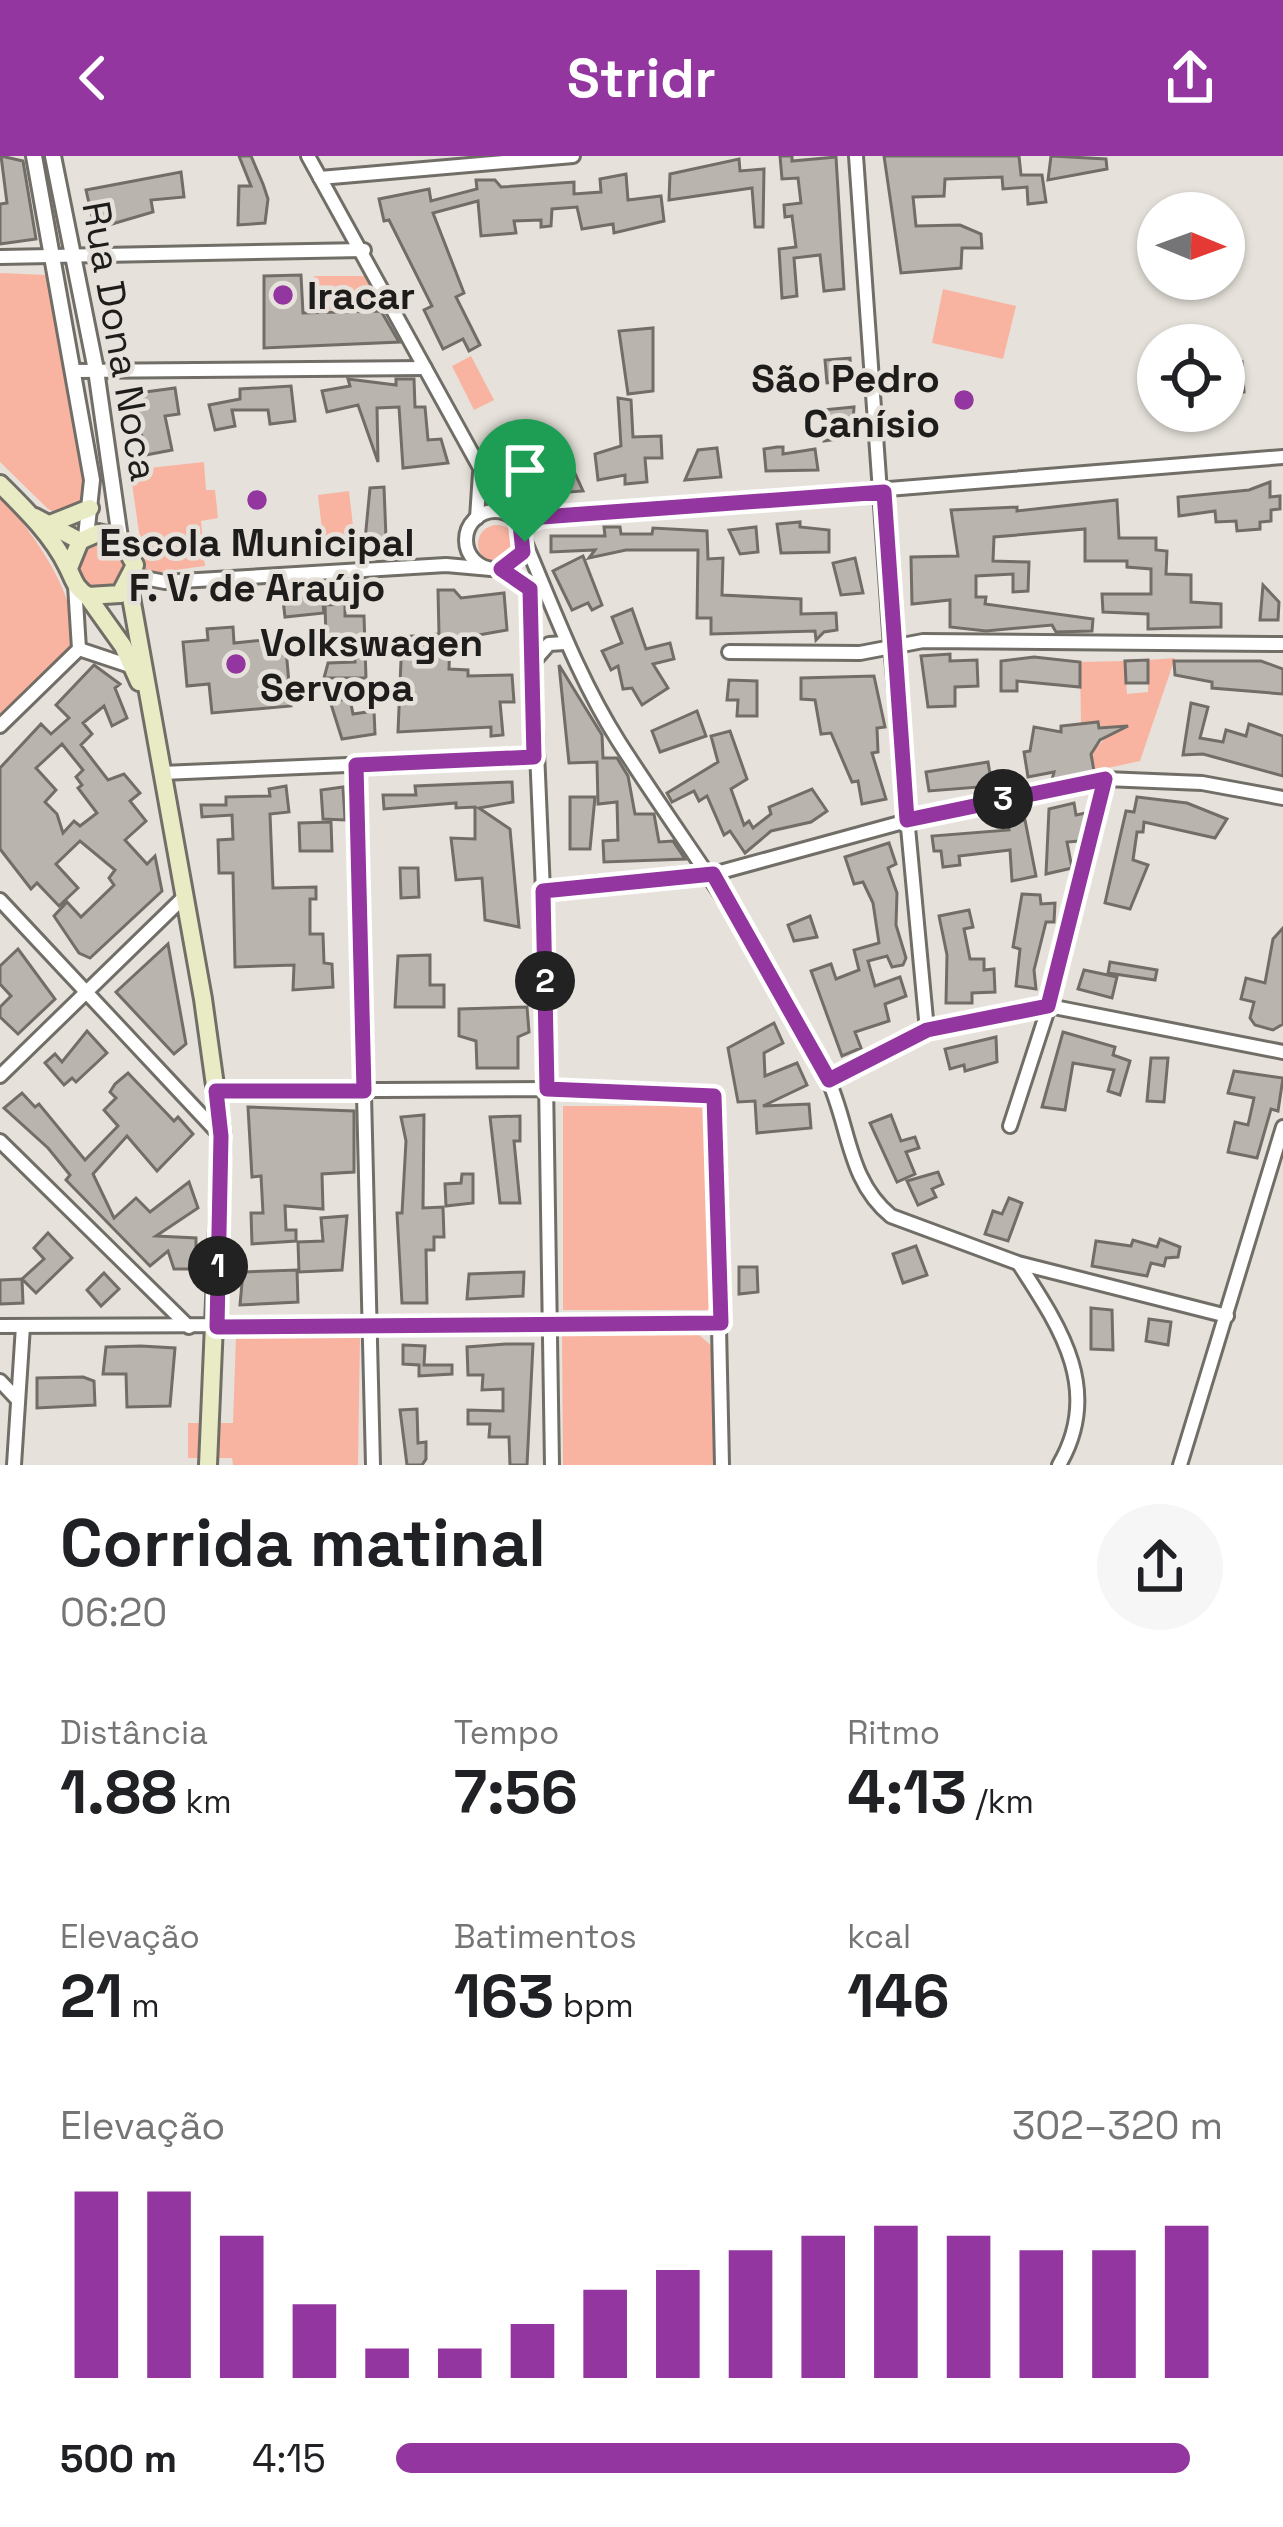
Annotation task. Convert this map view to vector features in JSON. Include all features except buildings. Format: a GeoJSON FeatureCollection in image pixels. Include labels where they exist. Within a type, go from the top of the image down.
{"type":"FeatureCollection","features":[{"type":"Feature","properties":{"kind":"main road"},"geometry":{"type":"LineString","coordinates":[[0,484],[29,513],[77,583],[133,667],[149,705]]}},
{"type":"Feature","properties":{"kind":"main road"},"geometry":{"type":"LineString","coordinates":[[50,524],[90,508]]}},
{"type":"Feature","properties":{"kind":"main road"},"geometry":{"type":"LineString","coordinates":[[29,513],[83,539],[120,538],[133,554],[131,581],[149,705],[221,1136],[208,1465]]}},
{"type":"Feature","properties":{"kind":"main road"},"geometry":{"type":"LineString","coordinates":[[77,583],[83,539]]}},
{"type":"Feature","properties":{"kind":"main road"},"geometry":{"type":"LineString","coordinates":[[77,583],[110,598],[131,581]]}},
{"type":"Feature","properties":{"kind":"street","name":"Rua Dona Noca"},"geometry":{"type":"LineString","coordinates":[[34,156],[76,370],[92,480],[83,539]]}},
{"type":"Feature","properties":{"kind":"street","name":"Rua Dona Noca"},"geometry":{"type":"LineString","coordinates":[[53,156],[96,370],[120,538]]}},
{"type":"Feature","properties":{"kind":"street"},"geometry":{"type":"LineString","coordinates":[[308,156],[364,250],[479,466],[516,520],[565,643],[618,740],[713,874],[829,1080],[857,1173],[875,1203],[891,1216],[1018,1263],[1227,1316]]}},
{"type":"Feature","properties":{"kind":"street"},"geometry":{"type":"LineString","coordinates":[[320,178],[573,156]]}},
{"type":"Feature","properties":{"kind":"street"},"geometry":{"type":"LineString","coordinates":[[856,156],[884,492],[891,646],[927,1030]]}},
{"type":"Feature","properties":{"kind":"street"},"geometry":{"type":"LineString","coordinates":[[0,257],[364,250]]}},
{"type":"Feature","properties":{"kind":"street"},"geometry":{"type":"LineString","coordinates":[[76,370],[425,368]]}},
{"type":"Feature","properties":{"kind":"street"},"geometry":{"type":"LineString","coordinates":[[477,518],[495,511],[516,520],[1283,457]]}},
{"type":"Feature","properties":{"kind":"street"},"geometry":{"type":"LineString","coordinates":[[446,565],[477,518],[482,502],[479,466]]}},
{"type":"Feature","properties":{"kind":"street"},"geometry":{"type":"LineString","coordinates":[[467,538],[475,561],[530,589],[556,623]]}},
{"type":"Feature","properties":{"kind":"street"},"geometry":{"type":"LineString","coordinates":[[131,581],[446,565],[496,569],[518,560],[525,542]]}},
{"type":"Feature","properties":{"kind":"street"},"geometry":{"type":"LineString","coordinates":[[0,726],[79,649],[77,583]]}},
{"type":"Feature","properties":{"kind":"street"},"geometry":{"type":"LineString","coordinates":[[530,589],[543,891],[552,1465]]}},
{"type":"Feature","properties":{"kind":"street"},"geometry":{"type":"LineString","coordinates":[[729,652],[860,653],[923,641],[1283,644]]}},
{"type":"Feature","properties":{"kind":"street"},"geometry":{"type":"LineString","coordinates":[[534,661],[549,644],[565,643]]}},
{"type":"Feature","properties":{"kind":"street"},"geometry":{"type":"LineString","coordinates":[[79,649],[133,667]]}},
{"type":"Feature","properties":{"kind":"street"},"geometry":{"type":"LineString","coordinates":[[161,773],[534,757]]}},
{"type":"Feature","properties":{"kind":"street"},"geometry":{"type":"LineString","coordinates":[[356,765],[373,1465]]}},
{"type":"Feature","properties":{"kind":"street"},"geometry":{"type":"LineString","coordinates":[[543,891],[713,874],[907,820],[1105,779],[1202,783],[1283,798]]}},
{"type":"Feature","properties":{"kind":"street"},"geometry":{"type":"LineString","coordinates":[[1010,1126],[1048,1006],[1105,779]]}},
{"type":"Feature","properties":{"kind":"street"},"geometry":{"type":"LineString","coordinates":[[0,1076],[184,897]]}},
{"type":"Feature","properties":{"kind":"street"},"geometry":{"type":"LineString","coordinates":[[0,900],[221,1136]]}},
{"type":"Feature","properties":{"kind":"street"},"geometry":{"type":"LineString","coordinates":[[829,1080],[927,1030],[1048,1006],[1283,1052]]}},
{"type":"Feature","properties":{"kind":"street"},"geometry":{"type":"LineString","coordinates":[[216,1091],[704,1091],[718,1105],[722,1465]]}},
{"type":"Feature","properties":{"kind":"street"},"geometry":{"type":"LineString","coordinates":[[1180,1465],[1283,1127]]}},
{"type":"Feature","properties":{"kind":"street"},"geometry":{"type":"LineString","coordinates":[[0,1141],[189,1327]]}},
{"type":"Feature","properties":{"kind":"street"},"geometry":{"type":"LineString","coordinates":[[1018,1263],[1065,1334],[1075,1360],[1079,1385],[1074,1426],[1059,1465]]}},
{"type":"Feature","properties":{"kind":"street"},"geometry":{"type":"LineString","coordinates":[[0,1326],[721,1323]]}},
{"type":"Feature","properties":{"kind":"street"},"geometry":{"type":"LineString","coordinates":[[14,1465],[23,1326]]}},
{"type":"Feature","properties":{"kind":"street"},"geometry":{"type":"LineString","coordinates":[[0,1381],[18,1400]]}},
{"type":"Feature","properties":{"kind":"shaded area"},"geometry":{"type":"Polygon","coordinates":[[[0,273],[47,275],[86,465],[83,504],[72,511],[58,514],[48,509],[0,462],[0,273]]]}},
{"type":"Feature","properties":{"kind":"shaded area"},"geometry":{"type":"Polygon","coordinates":[[[314,276],[367,276],[381,310],[314,310],[314,276]]]}},
{"type":"Feature","properties":{"kind":"shaded area"},"geometry":{"type":"Polygon","coordinates":[[[943,289],[1016,306],[1003,359],[932,343],[943,289]]]}},
{"type":"Feature","properties":{"kind":"shaded area"},"geometry":{"type":"Polygon","coordinates":[[[471,356],[494,400],[474,410],[452,366],[471,356]]]}},
{"type":"Feature","properties":{"kind":"shaded area"},"geometry":{"type":"Polygon","coordinates":[[[204,462],[206,490],[215,490],[218,518],[201,521],[205,566],[145,574],[130,470],[204,462]]]}},
{"type":"Feature","properties":{"kind":"shaded area"},"geometry":{"type":"Polygon","coordinates":[[[349,491],[355,543],[324,547],[318,495],[349,491]]]}},
{"type":"Feature","properties":{"kind":"shaded area"},"geometry":{"type":"Polygon","coordinates":[[[0,496],[52,568],[63,589],[73,632],[71,651],[0,720],[0,496]]]}},
{"type":"Feature","properties":{"kind":"shaded area"},"geometry":{"type":"Polygon","coordinates":[[[497,525],[511,530],[516,544],[511,558],[497,563],[483,558],[478,544],[483,530],[497,525]]]}},
{"type":"Feature","properties":{"kind":"shaded area"},"geometry":{"type":"Polygon","coordinates":[[[103,543],[120,550],[127,567],[120,584],[103,591],[86,584],[79,567],[86,550],[103,543]]]}},
{"type":"Feature","properties":{"kind":"shaded area"},"geometry":{"type":"Polygon","coordinates":[[[1175,658],[1140,761],[1094,771],[1091,754],[1108,735],[1107,727],[1081,724],[1080,662],[1125,661],[1127,694],[1148,692],[1148,660],[1175,658]]]}},
{"type":"Feature","properties":{"kind":"shaded area"},"geometry":{"type":"Polygon","coordinates":[[[563,1106],[704,1106],[714,1111],[714,1304],[707,1310],[563,1310],[563,1106]]]}},
{"type":"Feature","properties":{"kind":"shaded area"},"geometry":{"type":"Polygon","coordinates":[[[698,1334],[715,1349],[715,1465],[563,1465],[562,1335],[698,1334]]]}},
{"type":"Feature","properties":{"kind":"shaded area"},"geometry":{"type":"Polygon","coordinates":[[[236,1336],[360,1336],[358,1465],[233,1465],[232,1458],[188,1458],[188,1423],[233,1423],[236,1336]]]}},
{"type":"Feature","properties":{"kind":"place","name":"Iracar"},"geometry":{"type":"Point","coordinates":[283,295]}},
{"type":"Feature","properties":{"kind":"place","name":"São Pedro Canísio"},"geometry":{"type":"Point","coordinates":[964,400]}},
{"type":"Feature","properties":{"kind":"place","name":"Escola Municipal F. V. de Araújo"},"geometry":{"type":"Point","coordinates":[257,500]}},
{"type":"Feature","properties":{"kind":"place","name":"Volkswagen Servopa"},"geometry":{"type":"Point","coordinates":[236,664]}},
{"type":"Feature","properties":{"kind":"route"},"geometry":{"type":"LineString","coordinates":[[884,492],[891,646],[907,820],[1105,779],[1048,1006],[927,1030],[829,1080],[713,874],[543,891],[547,1089],[704,1091],[718,1105],[721,1323],[369,1322],[217,1327],[221,1136],[216,1091],[364,1091],[356,765],[534,757],[530,589],[501,569],[518,560],[525,542],[520,524],[542,517],[884,492]]}}]}
